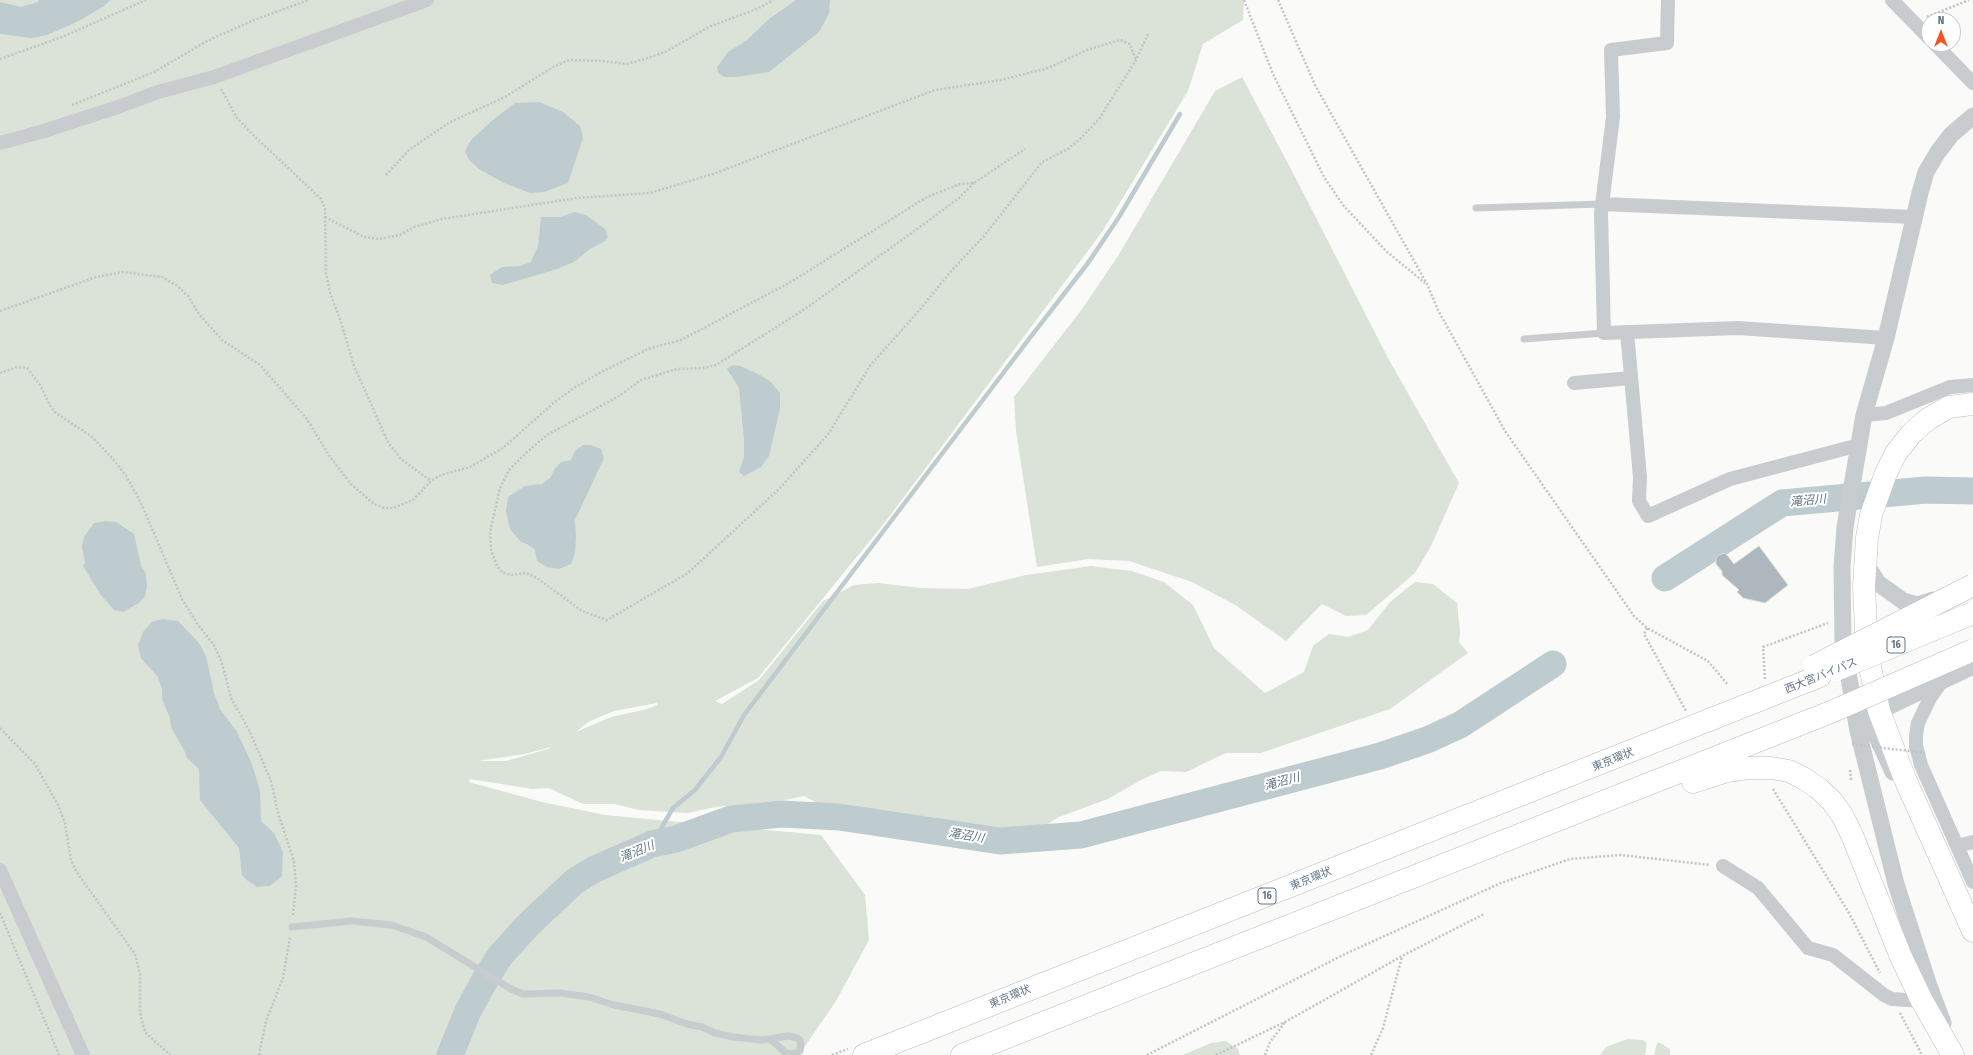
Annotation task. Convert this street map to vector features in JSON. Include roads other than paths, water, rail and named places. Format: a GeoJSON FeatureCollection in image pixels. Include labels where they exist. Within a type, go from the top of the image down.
{"type":"FeatureCollection","features":[{"type":"Feature","properties":{"kind":"highway"},"geometry":{"type":"LineString","coordinates":[[1973,404],[1949,407],[1928,419],[1911,434],[1896,453],[1878,493],[1867,538],[1864,610],[1867,652],[1879,711],[1888,738],[1949,852],[1973,931]]}},
{"type":"Feature","properties":{"kind":"highway"},"geometry":{"type":"LineString","coordinates":[[1817,671],[1973,585]]}},
{"type":"Feature","properties":{"kind":"highway","name":"西大宮バイパス"},"geometry":{"type":"LineString","coordinates":[[1817,671],[1973,613]]}},
{"type":"Feature","properties":{"kind":"highway"},"geometry":{"type":"LineString","coordinates":[[962,1055],[1432,870],[1537,843],[1973,650]]}},
{"type":"Feature","properties":{"kind":"highway","name":"東京環状"},"geometry":{"type":"LineString","coordinates":[[864,1055],[1670,737],[1722,716],[1817,671]]}},
{"type":"Feature","properties":{"kind":"highway"},"geometry":{"type":"LineString","coordinates":[[1695,773],[1748,768],[1771,768],[1789,771],[1818,788],[1842,815],[1852,835],[1887,922],[1922,1001],[1952,1055]]}},
{"type":"Feature","properties":{"kind":"street"},"geometry":{"type":"LineString","coordinates":[[0,143],[118,107],[158,92],[214,77],[427,0]]}},
{"type":"Feature","properties":{"kind":"street"},"geometry":{"type":"LineString","coordinates":[[1668,0],[1667,43],[1611,50],[1613,117],[1602,204],[1604,333],[1738,328],[1886,338]]}},
{"type":"Feature","properties":{"kind":"street"},"geometry":{"type":"LineString","coordinates":[[1892,0],[1921,29]]}},
{"type":"Feature","properties":{"kind":"street"},"geometry":{"type":"LineString","coordinates":[[1943,52],[1973,83]]}},
{"type":"Feature","properties":{"kind":"street"},"geometry":{"type":"LineString","coordinates":[[1956,1055],[1929,986],[1896,884],[1858,731],[1843,642],[1837,618],[1845,527],[1864,415],[1886,338],[1926,172],[1938,152],[1951,135],[1973,116]]}},
{"type":"Feature","properties":{"kind":"street"},"geometry":{"type":"LineString","coordinates":[[1602,204],[1914,217]]}},
{"type":"Feature","properties":{"kind":"street"},"geometry":{"type":"LineString","coordinates":[[1627,332],[1640,477],[1639,501],[1648,516],[1730,480],[1859,445]]}},
{"type":"Feature","properties":{"kind":"street"},"geometry":{"type":"LineString","coordinates":[[1574,383],[1631,378]]}},
{"type":"Feature","properties":{"kind":"street"},"geometry":{"type":"LineString","coordinates":[[1864,415],[1886,413],[1950,388],[1973,385]]}},
{"type":"Feature","properties":{"kind":"street"},"geometry":{"type":"LineString","coordinates":[[1865,563],[1882,587],[1903,601],[1917,605],[1973,589]]}},
{"type":"Feature","properties":{"kind":"street"},"geometry":{"type":"LineString","coordinates":[[1837,618],[1867,715],[1902,789],[1973,882]]}},
{"type":"Feature","properties":{"kind":"street"},"geometry":{"type":"LineString","coordinates":[[1879,711],[1973,666]]}},
{"type":"Feature","properties":{"kind":"street"},"geometry":{"type":"LineString","coordinates":[[1942,681],[1930,698],[1918,723],[1916,746],[1949,852]]}},
{"type":"Feature","properties":{"kind":"street"},"geometry":{"type":"LineString","coordinates":[[1949,852],[1973,842]]}},
{"type":"Feature","properties":{"kind":"street"},"geometry":{"type":"LineString","coordinates":[[1723,866],[1758,888],[1808,948],[1833,955],[1884,996],[1892,999],[1922,1001]]}},
{"type":"Feature","properties":{"kind":"street"},"geometry":{"type":"LineString","coordinates":[[0,870],[84,1055]]}},
{"type":"Feature","properties":{"kind":"lane"},"geometry":{"type":"LineString","coordinates":[[1476,208],[1602,204]]}},
{"type":"Feature","properties":{"kind":"lane"},"geometry":{"type":"LineString","coordinates":[[1524,339],[1604,333]]}},
{"type":"Feature","properties":{"kind":"lane"},"geometry":{"type":"LineString","coordinates":[[292,927],[351,921],[392,925],[426,937],[511,989],[523,994],[560,993],[589,997],[614,1005],[660,1014],[687,1024],[702,1027],[715,1034],[748,1039],[770,1039]]}},
{"type":"Feature","properties":{"kind":"waterway"},"geometry":{"type":"LineString","coordinates":[[652,844],[673,808],[695,790],[721,757],[744,715],[1088,263],[1119,217],[1180,114]]}},
{"type":"Feature","properties":{"kind":"waterway","name":"滝沼川"},"geometry":{"type":"LineString","coordinates":[[1665,578],[1782,503],[1926,490],[1973,491]]}},
{"type":"Feature","properties":{"kind":"waterway","name":"滝沼川"},"geometry":{"type":"LineString","coordinates":[[450,1055],[468,1011],[486,978],[500,956],[529,924],[575,881],[595,869],[652,844],[676,839],[731,819],[782,814],[839,817],[1000,841],[1081,835],[1380,756],[1427,740],[1460,725],[1553,664]]}}]}
